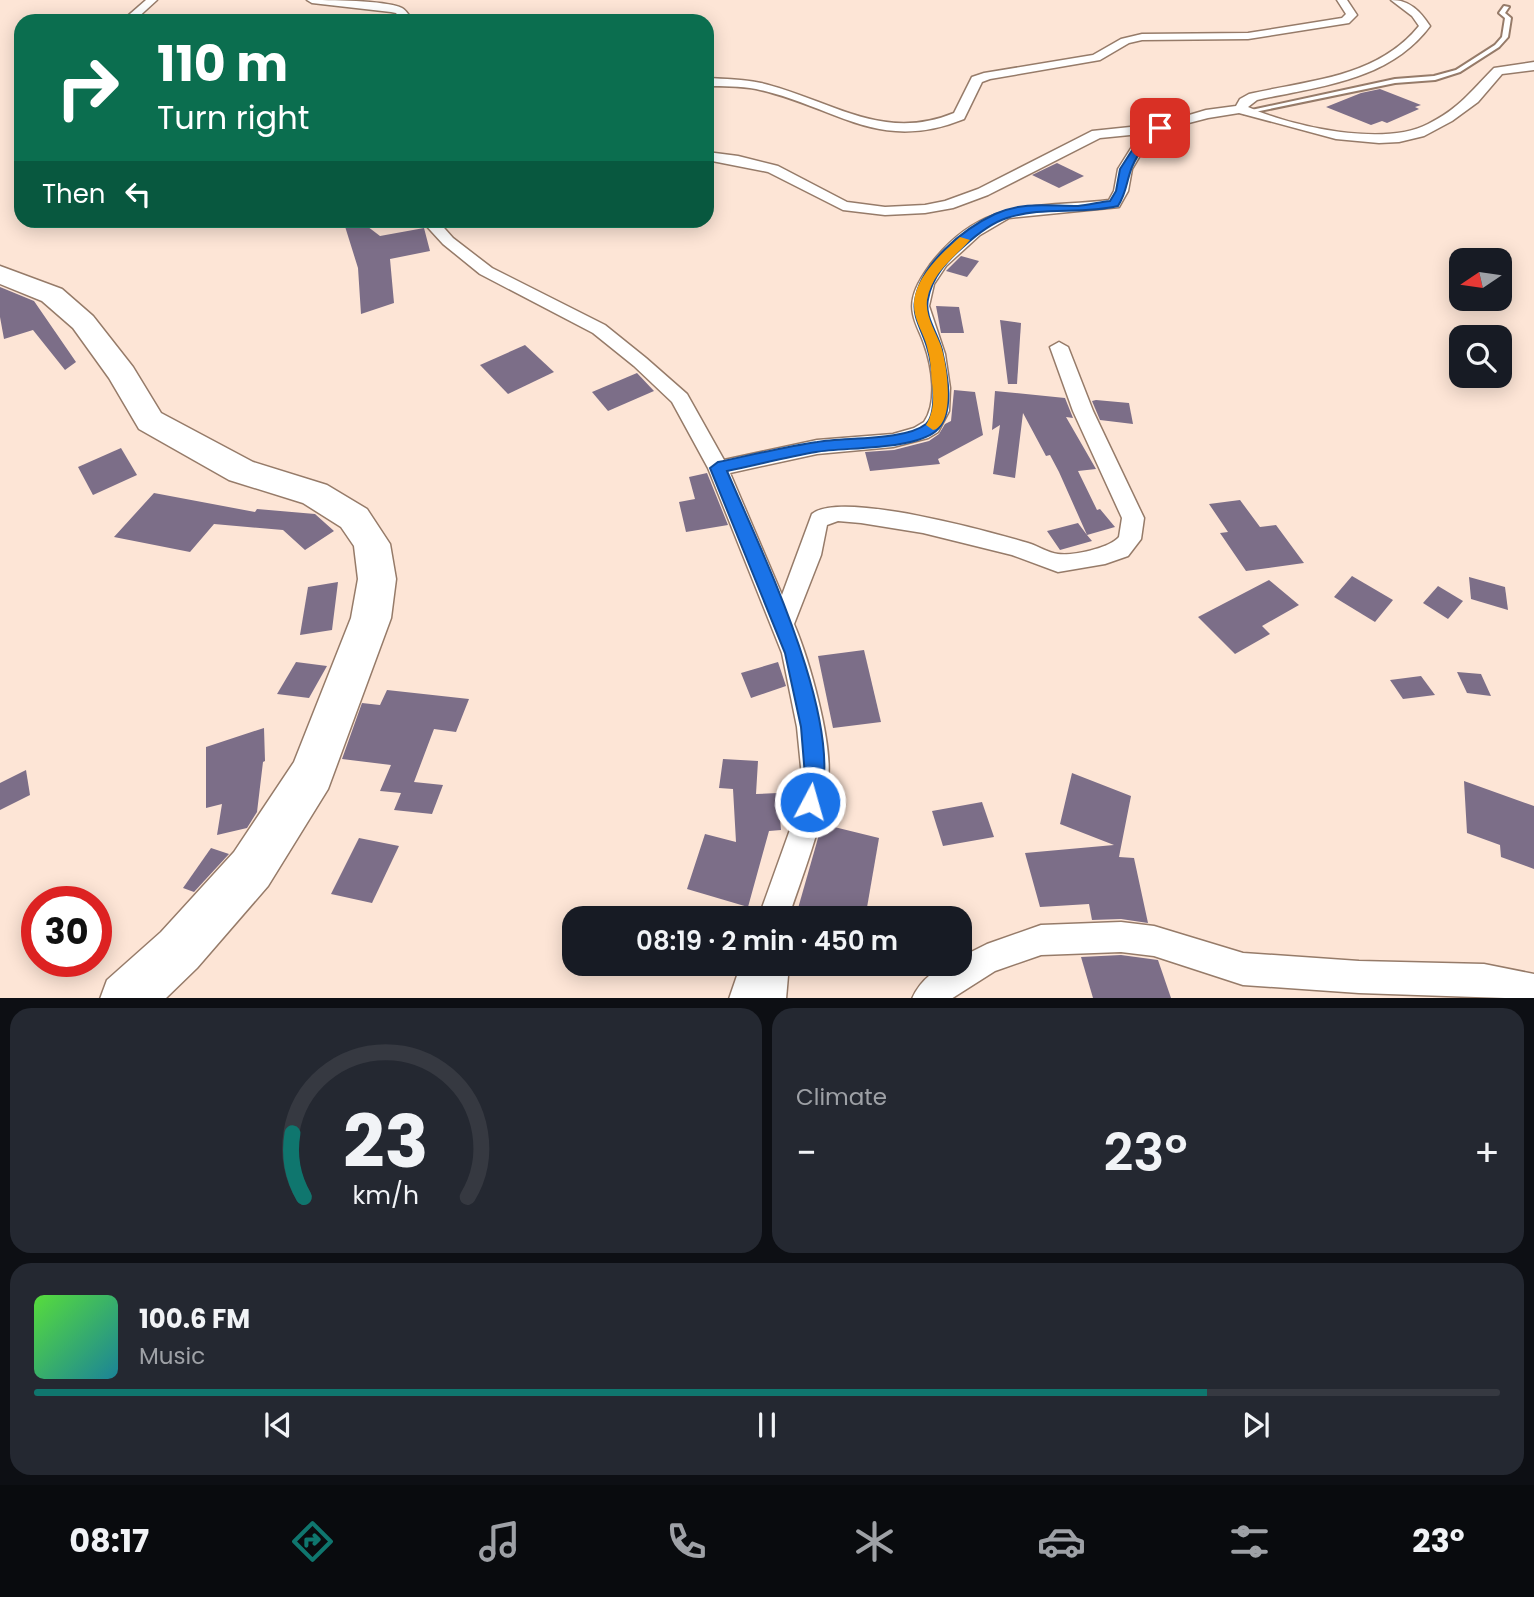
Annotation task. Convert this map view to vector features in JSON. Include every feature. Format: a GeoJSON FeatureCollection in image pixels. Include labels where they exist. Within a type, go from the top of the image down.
{"type":"FeatureCollection","features":[{"type":"Feature","properties":{"kind":"highway"},"geometry":{"type":"LineString","coordinates":[[0,274],[52,295],[83,322],[122,374],[150,421],[241,471],[315,494],[354,518],[372,544],[377,579],[371,618],[312,774],[251,869],[179,950],[127,998]]}},
{"type":"Feature","properties":{"kind":"street"},"geometry":{"type":"LineString","coordinates":[[135,14],[152,0]]}},
{"type":"Feature","properties":{"kind":"street"},"geometry":{"type":"LineString","coordinates":[[312,0],[391,9],[402,14]]}},
{"type":"Feature","properties":{"kind":"street"},"geometry":{"type":"LineString","coordinates":[[714,83],[766,88],[876,125],[908,128],[933,126],[947,123],[959,116],[975,86],[975,80],[1096,58],[1125,41],[1142,37],[1248,36],[1345,21],[1352,15],[1342,0]]}},
{"type":"Feature","properties":{"kind":"street"},"geometry":{"type":"LineString","coordinates":[[1243,111],[1244,102],[1253,96],[1362,72],[1402,54],[1425,26],[1416,14],[1396,0]]}},
{"type":"Feature","properties":{"kind":"street"},"geometry":{"type":"LineString","coordinates":[[714,157],[773,169],[843,206],[898,211],[936,207],[964,200],[1097,134],[1150,129],[1206,114],[1243,111],[1342,134],[1368,138],[1405,136],[1442,122],[1476,97],[1499,71],[1534,66]]}},
{"type":"Feature","properties":{"kind":"street"},"geometry":{"type":"LineString","coordinates":[[718,468],[818,447],[897,439],[923,433],[932,426],[939,418],[941,399],[935,349],[921,313],[921,300],[930,276],[971,234],[1000,216],[1036,207],[1080,209],[1114,204],[1121,191],[1125,169],[1150,129]]}},
{"type":"Feature","properties":{"kind":"street"},"geometry":{"type":"LineString","coordinates":[[437,228],[486,271],[599,329],[640,362],[680,398],[718,468],[794,653],[808,715],[815,776],[805,827],[779,906]]}},
{"type":"Feature","properties":{"kind":"street"},"geometry":{"type":"LineString","coordinates":[[782,625],[798,578],[809,559],[817,524],[824,516],[838,513],[878,517],[1029,552],[1058,563],[1110,556],[1125,548],[1133,534],[1133,518],[1083,411],[1059,347]]}},
{"type":"Feature","properties":{"kind":"street"},"geometry":{"type":"LineString","coordinates":[[929,998],[940,987],[987,959],[1041,940],[1121,937],[1154,941],[1243,969],[1484,980],[1534,990]]}},
{"type":"Feature","properties":{"kind":"street"},"geometry":{"type":"LineString","coordinates":[[745,998],[753,976]]}},
{"type":"Feature","properties":{"kind":"street"},"geometry":{"type":"LineString","coordinates":[[770,998],[773,976]]}},
{"type":"Feature","properties":{"kind":"lane"},"geometry":{"type":"LineString","coordinates":[[1243,111],[1395,81],[1435,78],[1458,71],[1493,50],[1505,37],[1508,18],[1502,13],[1506,7]]}},
{"type":"Feature","properties":{"kind":"building"},"geometry":{"type":"Polygon","coordinates":[[[1380,89],[1421,105],[1415,107],[1419,109],[1387,123],[1382,121],[1371,125],[1326,107],[1361,93],[1380,89]]]}},
{"type":"Feature","properties":{"kind":"building"},"geometry":{"type":"Polygon","coordinates":[[[1057,163],[1084,176],[1059,188],[1032,175],[1057,163]]]}},
{"type":"Feature","properties":{"kind":"building"},"geometry":{"type":"Polygon","coordinates":[[[346,228],[370,228],[380,236],[424,228],[430,251],[390,259],[394,303],[361,314],[358,268],[346,228]]]}},
{"type":"Feature","properties":{"kind":"building"},"geometry":{"type":"Polygon","coordinates":[[[961,256],[979,261],[967,277],[946,271],[961,256]]]}},
{"type":"Feature","properties":{"kind":"building"},"geometry":{"type":"Polygon","coordinates":[[[0,287],[34,301],[76,362],[65,370],[33,330],[4,339],[0,317],[0,287]]]}},
{"type":"Feature","properties":{"kind":"building"},"geometry":{"type":"Polygon","coordinates":[[[936,306],[959,307],[964,333],[941,333],[936,306]]]}},
{"type":"Feature","properties":{"kind":"building"},"geometry":{"type":"Polygon","coordinates":[[[1000,320],[1021,323],[1017,384],[1008,384],[1000,320]]]}},
{"type":"Feature","properties":{"kind":"building"},"geometry":{"type":"Polygon","coordinates":[[[525,345],[554,372],[508,394],[480,365],[525,345]]]}},
{"type":"Feature","properties":{"kind":"building"},"geometry":{"type":"Polygon","coordinates":[[[637,373],[654,391],[608,411],[592,392],[637,373]]]}},
{"type":"Feature","properties":{"kind":"building"},"geometry":{"type":"Polygon","coordinates":[[[954,390],[975,392],[983,435],[938,459],[940,464],[870,471],[865,452],[894,450],[929,441],[939,434],[945,424],[951,421],[954,390]]]}},
{"type":"Feature","properties":{"kind":"building"},"geometry":{"type":"Polygon","coordinates":[[[995,391],[1065,398],[1073,418],[1066,417],[1096,469],[1078,471],[1097,510],[1100,509],[1115,527],[1087,535],[1059,472],[1050,455],[1046,456],[1023,413],[1015,478],[993,474],[1000,425],[992,430],[995,391]]]}},
{"type":"Feature","properties":{"kind":"building"},"geometry":{"type":"Polygon","coordinates":[[[1092,401],[1129,403],[1133,424],[1100,420],[1092,401]]]}},
{"type":"Feature","properties":{"kind":"building"},"geometry":{"type":"Polygon","coordinates":[[[121,448],[137,475],[93,495],[78,467],[121,448]]]}},
{"type":"Feature","properties":{"kind":"building"},"geometry":{"type":"Polygon","coordinates":[[[707,473],[728,525],[686,532],[679,502],[695,499],[689,477],[707,473]]]}},
{"type":"Feature","properties":{"kind":"building"},"geometry":{"type":"Polygon","coordinates":[[[154,493],[255,512],[257,509],[315,514],[334,531],[305,550],[283,530],[214,524],[190,552],[114,537],[154,493]]]}},
{"type":"Feature","properties":{"kind":"building"},"geometry":{"type":"Polygon","coordinates":[[[1240,500],[1260,527],[1276,525],[1304,563],[1246,571],[1220,533],[1228,532],[1209,504],[1240,500]]]}},
{"type":"Feature","properties":{"kind":"building"},"geometry":{"type":"Polygon","coordinates":[[[1078,523],[1092,541],[1060,550],[1047,531],[1078,523]]]}},
{"type":"Feature","properties":{"kind":"building"},"geometry":{"type":"Polygon","coordinates":[[[1352,576],[1393,600],[1375,622],[1334,597],[1352,576]]]}},
{"type":"Feature","properties":{"kind":"building"},"geometry":{"type":"Polygon","coordinates":[[[1469,577],[1505,587],[1508,610],[1471,599],[1469,577]]]}},
{"type":"Feature","properties":{"kind":"building"},"geometry":{"type":"Polygon","coordinates":[[[1269,580],[1299,605],[1262,626],[1270,634],[1235,654],[1198,617],[1269,580]]]}},
{"type":"Feature","properties":{"kind":"building"},"geometry":{"type":"Polygon","coordinates":[[[338,582],[332,630],[300,635],[308,587],[338,582]]]}},
{"type":"Feature","properties":{"kind":"building"},"geometry":{"type":"Polygon","coordinates":[[[1438,586],[1463,601],[1448,619],[1423,603],[1438,586]]]}},
{"type":"Feature","properties":{"kind":"building"},"geometry":{"type":"Polygon","coordinates":[[[864,650],[881,722],[833,728],[818,656],[864,650]]]}},
{"type":"Feature","properties":{"kind":"building"},"geometry":{"type":"Polygon","coordinates":[[[296,662],[327,666],[309,698],[277,694],[296,662]]]}},
{"type":"Feature","properties":{"kind":"building"},"geometry":{"type":"Polygon","coordinates":[[[778,662],[786,686],[751,698],[741,673],[778,662]]]}},
{"type":"Feature","properties":{"kind":"building"},"geometry":{"type":"Polygon","coordinates":[[[1457,672],[1481,674],[1491,696],[1467,693],[1457,672]]]}},
{"type":"Feature","properties":{"kind":"building"},"geometry":{"type":"Polygon","coordinates":[[[1421,676],[1435,695],[1403,699],[1390,680],[1421,676]]]}},
{"type":"Feature","properties":{"kind":"building"},"geometry":{"type":"Polygon","coordinates":[[[387,690],[469,699],[456,732],[434,729],[414,782],[443,785],[432,814],[394,810],[401,793],[380,791],[391,765],[342,759],[362,703],[380,705],[387,690]]]}},
{"type":"Feature","properties":{"kind":"building"},"geometry":{"type":"Polygon","coordinates":[[[264,728],[265,761],[257,812],[247,828],[217,835],[222,804],[206,808],[206,747],[264,728]]]}},
{"type":"Feature","properties":{"kind":"building"},"geometry":{"type":"Polygon","coordinates":[[[723,759],[758,761],[756,794],[778,793],[781,830],[769,831],[748,906],[687,889],[705,834],[736,842],[733,789],[719,788],[723,759]]]}},
{"type":"Feature","properties":{"kind":"building"},"geometry":{"type":"Polygon","coordinates":[[[26,770],[30,795],[0,810],[0,783],[26,770]]]}},
{"type":"Feature","properties":{"kind":"building"},"geometry":{"type":"Polygon","coordinates":[[[1072,773],[1131,796],[1119,857],[1134,858],[1148,923],[1121,919],[1092,920],[1089,904],[1040,907],[1025,853],[1114,845],[1060,824],[1072,773]]]}},
{"type":"Feature","properties":{"kind":"building"},"geometry":{"type":"Polygon","coordinates":[[[1464,781],[1534,806],[1534,869],[1501,857],[1500,845],[1467,833],[1464,781]]]}},
{"type":"Feature","properties":{"kind":"building"},"geometry":{"type":"Polygon","coordinates":[[[982,802],[994,837],[943,846],[932,811],[982,802]]]}},
{"type":"Feature","properties":{"kind":"building"},"geometry":{"type":"Polygon","coordinates":[[[822,824],[879,838],[867,906],[799,906],[822,824]]]}},
{"type":"Feature","properties":{"kind":"building"},"geometry":{"type":"Polygon","coordinates":[[[359,838],[399,846],[372,903],[331,894],[359,838]]]}},
{"type":"Feature","properties":{"kind":"building"},"geometry":{"type":"Polygon","coordinates":[[[211,848],[229,854],[194,892],[183,888],[211,848]]]}},
{"type":"Feature","properties":{"kind":"building"},"geometry":{"type":"Polygon","coordinates":[[[1121,955],[1158,960],[1171,998],[1093,998],[1081,957],[1121,955]]]}},
{"type":"Feature","properties":{"kind":"slow traffic"},"geometry":{"type":"LineString","coordinates":[[933,425],[939,418],[941,399],[935,349],[921,313],[921,300],[930,276],[944,257],[964,240]]}},
{"type":"Feature","properties":{"kind":"route"},"geometry":{"type":"LineString","coordinates":[[810,802],[815,776],[810,727],[794,653],[741,530],[718,468],[818,447],[897,439],[923,433],[939,418],[941,399],[935,349],[921,313],[921,300],[930,276],[944,257],[971,234],[1000,216],[1036,207],[1080,209],[1114,204],[1121,191],[1125,169],[1150,129],[1160,128]]}}]}
